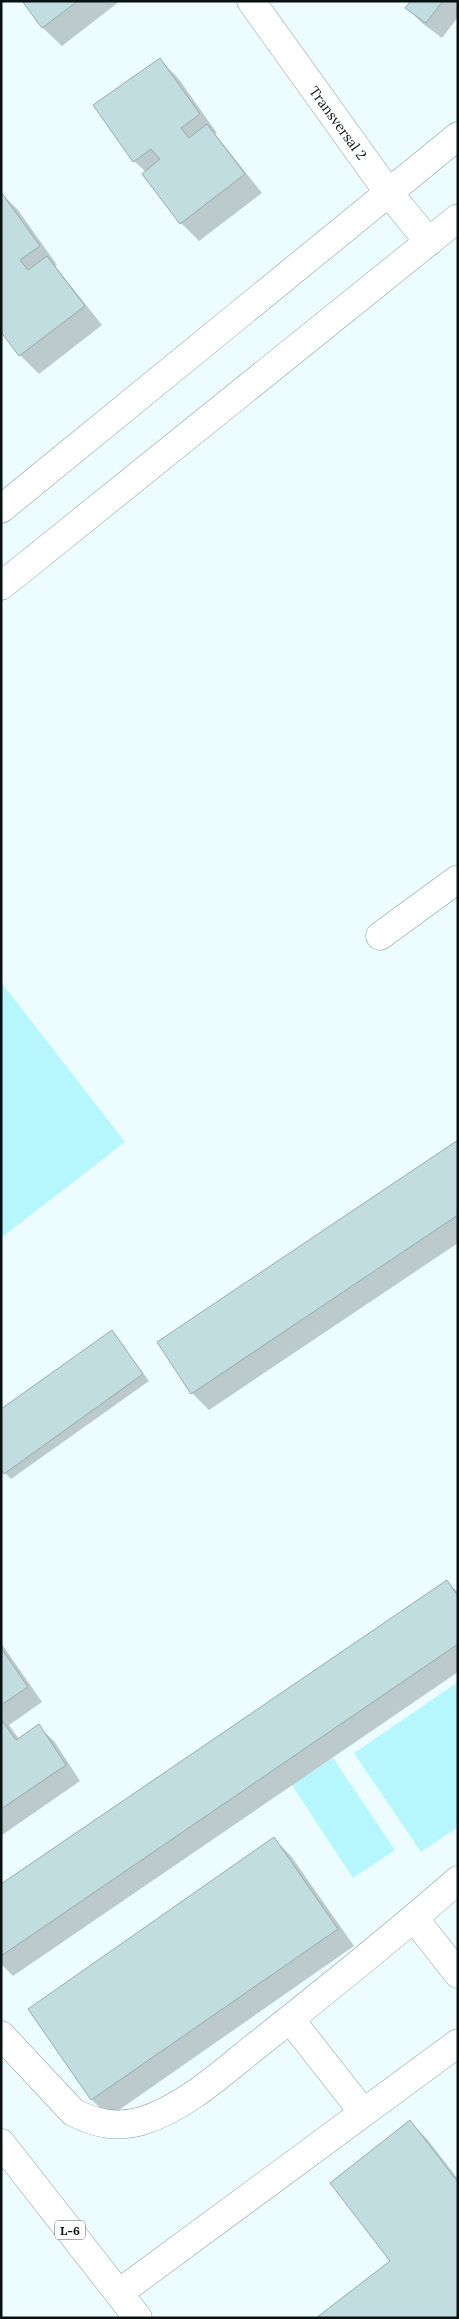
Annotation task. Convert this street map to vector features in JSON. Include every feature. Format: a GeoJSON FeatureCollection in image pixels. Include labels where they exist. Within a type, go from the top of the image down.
{"type":"FeatureCollection","features":[{"type":"Feature","properties":{"kind":"street","name":"Transversal 2"},"geometry":{"type":"LineString","coordinates":[[251,1],[388,192],[429,242]]}},
{"type":"Feature","properties":{"kind":"street"},"geometry":{"type":"LineString","coordinates":[[1,510],[458,136]]}},
{"type":"Feature","properties":{"kind":"street"},"geometry":{"type":"LineString","coordinates":[[1,586],[458,218]]}},
{"type":"Feature","properties":{"kind":"street"},"geometry":{"type":"LineString","coordinates":[[380,936],[458,879]]}},
{"type":"Feature","properties":{"kind":"street"},"geometry":{"type":"LineString","coordinates":[[1,2035],[73,2112],[88,2120],[104,2125],[120,2125],[142,2121],[202,2089],[414,1918],[458,1880]]}},
{"type":"Feature","properties":{"kind":"street"},"geometry":{"type":"LineString","coordinates":[[414,1918],[458,1974]]}},
{"type":"Feature","properties":{"kind":"street"},"geometry":{"type":"LineString","coordinates":[[290,2019],[363,2112]]}},
{"type":"Feature","properties":{"kind":"street"},"geometry":{"type":"LineString","coordinates":[[119,2293],[458,2043]]}},
{"type":"Feature","properties":{"kind":"street","name":"L-6"},"geometry":{"type":"LineString","coordinates":[[1,2143],[138,2318]]}},
{"type":"Feature","properties":{"kind":"shaded area"},"geometry":{"type":"Polygon","coordinates":[[[1,982],[125,1142],[1,1238],[1,982]]]}},
{"type":"Feature","properties":{"kind":"shaded area"},"geometry":{"type":"Polygon","coordinates":[[[458,1682],[458,1827],[421,1852],[354,1753],[458,1682]]]}},
{"type":"Feature","properties":{"kind":"shaded area"},"geometry":{"type":"Polygon","coordinates":[[[333,1758],[395,1850],[353,1878],[292,1785],[333,1758]]]}},
{"type":"Feature","properties":{"kind":"building"},"geometry":{"type":"Polygon","coordinates":[[[22,1],[78,1],[42,28],[22,1]]]}},
{"type":"Feature","properties":{"kind":"building"},"geometry":{"type":"Polygon","coordinates":[[[411,1],[443,1],[426,23],[405,8],[411,1]]]}},
{"type":"Feature","properties":{"kind":"building"},"geometry":{"type":"Polygon","coordinates":[[[160,58],[200,114],[181,128],[189,138],[207,124],[245,174],[180,224],[142,174],[160,159],[151,149],[133,162],[93,105],[160,58]]]}},
{"type":"Feature","properties":{"kind":"building"},"geometry":{"type":"Polygon","coordinates":[[[1,192],[40,246],[20,260],[28,270],[47,256],[85,306],[19,356],[1,332],[1,192]]]}},
{"type":"Feature","properties":{"kind":"building"},"geometry":{"type":"Polygon","coordinates":[[[458,1140],[458,1215],[191,1394],[157,1342],[458,1140]]]}},
{"type":"Feature","properties":{"kind":"building"},"geometry":{"type":"Polygon","coordinates":[[[112,1330],[143,1374],[4,1474],[1,1470],[1,1409],[112,1330]]]}},
{"type":"Feature","properties":{"kind":"building"},"geometry":{"type":"Polygon","coordinates":[[[447,1580],[458,1596],[458,1644],[1,1956],[1,1884],[447,1580]]]}},
{"type":"Feature","properties":{"kind":"building"},"geometry":{"type":"Polygon","coordinates":[[[1,1648],[28,1687],[1,1705],[1,1648]]]}},
{"type":"Feature","properties":{"kind":"building"},"geometry":{"type":"Polygon","coordinates":[[[1,1719],[16,1740],[39,1724],[66,1765],[1,1809],[1,1719]]]}},
{"type":"Feature","properties":{"kind":"building"},"geometry":{"type":"Polygon","coordinates":[[[274,1837],[338,1929],[91,2100],[28,2009],[274,1837]]]}},
{"type":"Feature","properties":{"kind":"building"},"geometry":{"type":"Polygon","coordinates":[[[410,2120],[458,2182],[458,2318],[316,2318],[390,2261],[330,2183],[410,2120]]]}}]}
